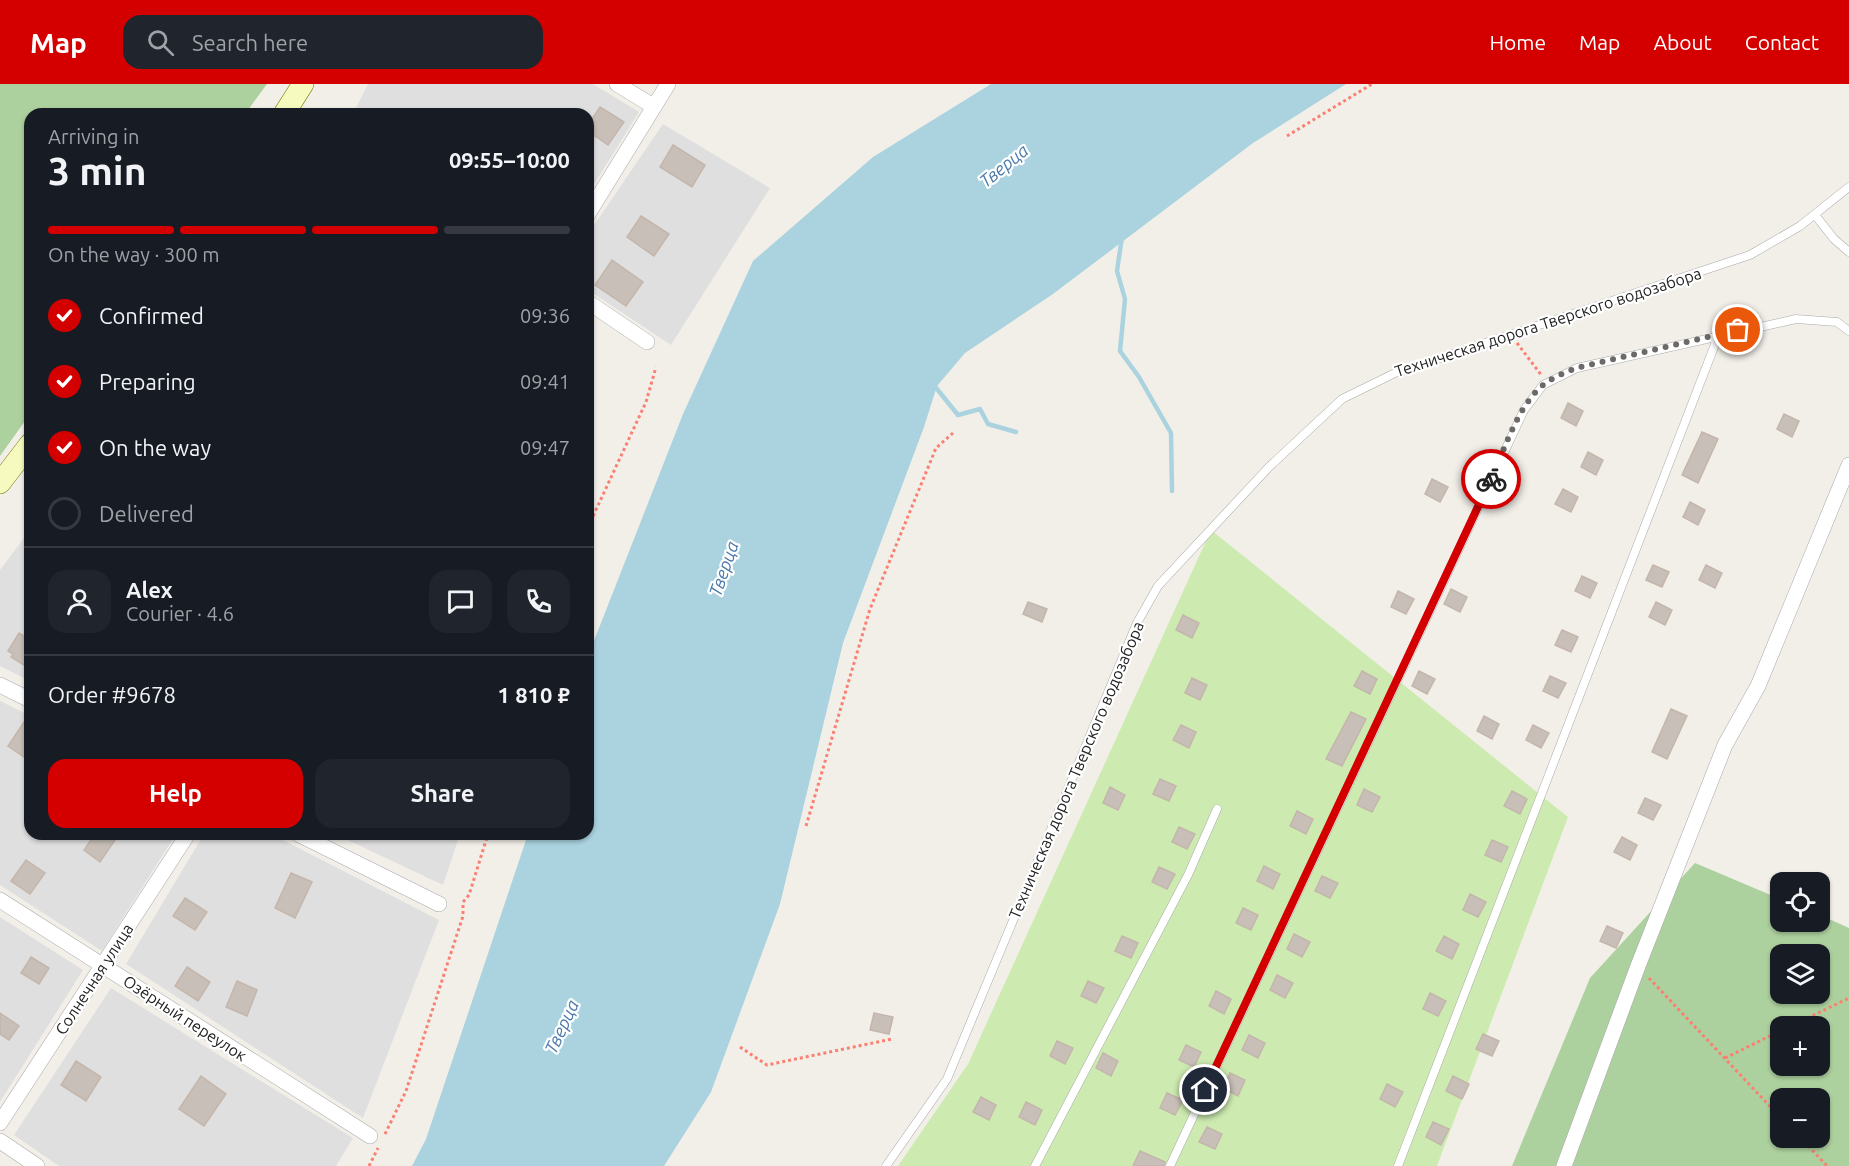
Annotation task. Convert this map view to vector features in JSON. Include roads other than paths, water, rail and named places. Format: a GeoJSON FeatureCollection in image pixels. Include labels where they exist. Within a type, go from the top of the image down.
{"type":"FeatureCollection","features":[{"type":"Feature","properties":{"kind":"main road"},"geometry":{"type":"LineString","coordinates":[[288,108],[303,84]]}},
{"type":"Feature","properties":{"kind":"main road"},"geometry":{"type":"LineString","coordinates":[[0,483],[24,452]]}},
{"type":"Feature","properties":{"kind":"street"},"geometry":{"type":"LineString","coordinates":[[618,84],[653,106]]}},
{"type":"Feature","properties":{"kind":"street"},"geometry":{"type":"LineString","coordinates":[[594,204],[668,84]]}},
{"type":"Feature","properties":{"kind":"street"},"geometry":{"type":"LineString","coordinates":[[594,306],[647,342]]}},
{"type":"Feature","properties":{"kind":"street"},"geometry":{"type":"LineString","coordinates":[[1564,1166],[1638,966],[1725,745],[1758,686],[1849,465]]}},
{"type":"Feature","properties":{"kind":"street"},"geometry":{"type":"LineString","coordinates":[[0,686],[24,697]]}},
{"type":"Feature","properties":{"kind":"street","name":"Солнечная улица"},"geometry":{"type":"LineString","coordinates":[[0,1123],[184,840]]}},
{"type":"Feature","properties":{"kind":"street"},"geometry":{"type":"LineString","coordinates":[[310,840],[439,904]]}},
{"type":"Feature","properties":{"kind":"street","name":"Озёрный переулок"},"geometry":{"type":"LineString","coordinates":[[0,900],[370,1136]]}},
{"type":"Feature","properties":{"kind":"street"},"geometry":{"type":"LineString","coordinates":[[0,1141],[37,1166]]}},
{"type":"Feature","properties":{"kind":"lane","name":"Техническая дорога Тверского водозабора"},"geometry":{"type":"LineString","coordinates":[[886,1166],[947,1079],[1137,623],[1158,586],[1269,467],[1342,399],[1395,373],[1750,255],[1800,226],[1849,187]]}},
{"type":"Feature","properties":{"kind":"lane"},"geometry":{"type":"LineString","coordinates":[[1815,215],[1849,252]]}},
{"type":"Feature","properties":{"kind":"lane"},"geometry":{"type":"LineString","coordinates":[[1170,1166],[1524,410],[1535,393],[1547,382],[1576,368],[1719,334],[1796,319],[1837,322],[1849,331]]}},
{"type":"Feature","properties":{"kind":"lane"},"geometry":{"type":"LineString","coordinates":[[1398,1166],[1719,334]]}},
{"type":"Feature","properties":{"kind":"lane"},"geometry":{"type":"LineString","coordinates":[[1035,1166],[1188,875],[1217,810]]}},
{"type":"Feature","properties":{"kind":"water","name":"Тверца"},"geometry":{"type":"Polygon","coordinates":[[[991,84],[1346,84],[1253,143],[1053,294],[965,353],[937,386],[924,427],[843,643],[780,904],[711,1092],[664,1166],[412,1166],[426,1139],[526,840],[594,840],[594,641],[683,414],[753,261],[873,157],[991,84]]]}},
{"type":"Feature","properties":{"kind":"waterway"},"geometry":{"type":"LineString","coordinates":[[1122,237],[1117,271],[1125,299],[1120,351],[1139,377],[1171,433],[1172,491]]}},
{"type":"Feature","properties":{"kind":"waterway"},"geometry":{"type":"LineString","coordinates":[[933,384],[958,415],[980,409],[988,424],[1016,432]]}}]}
